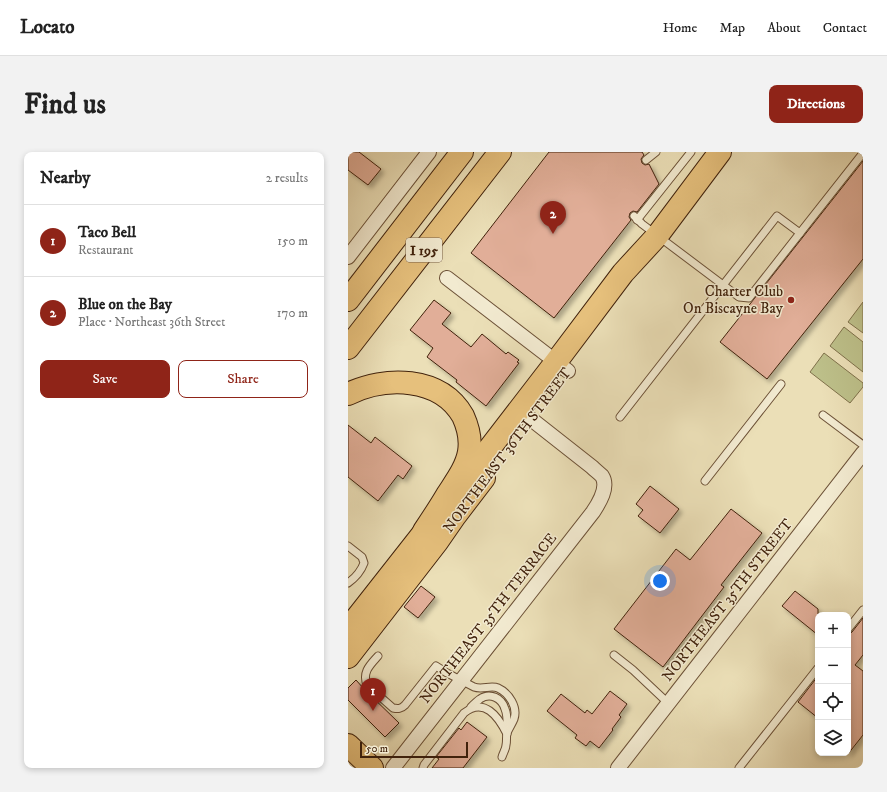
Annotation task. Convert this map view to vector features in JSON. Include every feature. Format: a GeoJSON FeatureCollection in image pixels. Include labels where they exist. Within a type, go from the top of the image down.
{"type":"FeatureCollection","features":[{"type":"Feature","properties":{"kind":"main road","name":"I 195"},"geometry":{"type":"LineString","coordinates":[[348,300],[462,152]]}},
{"type":"Feature","properties":{"kind":"main road","name":"I 195"},"geometry":{"type":"LineString","coordinates":[[348,348],[500,152]]}},
{"type":"Feature","properties":{"kind":"main road","name":"NORTHEAST 36TH STREET"},"geometry":{"type":"LineString","coordinates":[[348,657],[438,542],[464,505],[531,419],[562,366],[623,273],[657,236],[719,152]]}},
{"type":"Feature","properties":{"kind":"main road","name":"NORTHEAST 36TH STREET"},"geometry":{"type":"LineString","coordinates":[[354,618],[464,482],[562,366]]}},
{"type":"Feature","properties":{"kind":"main road"},"geometry":{"type":"LineString","coordinates":[[348,394],[362,388],[382,383],[414,384],[431,388],[446,397],[462,414],[470,445],[467,460],[461,474],[424,531]]}},
{"type":"Feature","properties":{"kind":"main road"},"geometry":{"type":"LineString","coordinates":[[348,745],[372,768]]}},
{"type":"Feature","properties":{"kind":"street"},"geometry":{"type":"LineString","coordinates":[[348,257],[429,152]]}},
{"type":"Feature","properties":{"kind":"street"},"geometry":{"type":"LineString","coordinates":[[447,278],[562,366]]}},
{"type":"Feature","properties":{"kind":"street","name":"NORTHEAST 35TH TERRACE"},"geometry":{"type":"LineString","coordinates":[[393,768],[460,680],[593,512],[601,499],[604,480],[597,471],[531,419]]}},
{"type":"Feature","properties":{"kind":"street","name":"NORTHEAST 35TH STREET"},"geometry":{"type":"LineString","coordinates":[[618,768],[863,453]]}},
{"type":"Feature","properties":{"kind":"lane"},"geometry":{"type":"LineString","coordinates":[[646,160],[656,152]]}},
{"type":"Feature","properties":{"kind":"lane"},"geometry":{"type":"LineString","coordinates":[[691,152],[636,218],[657,236],[738,297],[749,298],[863,153]]}},
{"type":"Feature","properties":{"kind":"lane"},"geometry":{"type":"LineString","coordinates":[[620,417],[777,216],[800,233]]}},
{"type":"Feature","properties":{"kind":"lane"},"geometry":{"type":"LineString","coordinates":[[704,481],[781,384]]}},
{"type":"Feature","properties":{"kind":"lane"},"geometry":{"type":"LineString","coordinates":[[823,415],[863,445]]}},
{"type":"Feature","properties":{"kind":"lane"},"geometry":{"type":"LineString","coordinates":[[348,546],[362,557],[364,563],[362,569],[354,579],[348,583]]}},
{"type":"Feature","properties":{"kind":"lane"},"geometry":{"type":"LineString","coordinates":[[851,625],[863,610]]}},
{"type":"Feature","properties":{"kind":"lane"},"geometry":{"type":"LineString","coordinates":[[614,655],[633,670],[668,703]]}},
{"type":"Feature","properties":{"kind":"lane"},"geometry":{"type":"LineString","coordinates":[[378,656],[369,667],[365,677],[367,685],[390,705],[397,709],[405,705],[436,666],[479,689],[497,687],[508,696],[515,711],[514,719],[507,734]]}},
{"type":"Feature","properties":{"kind":"lane"},"geometry":{"type":"LineString","coordinates":[[739,768],[815,672]]}},
{"type":"Feature","properties":{"kind":"lane"},"geometry":{"type":"LineString","coordinates":[[423,768],[464,713],[480,698],[486,696],[496,697],[503,703],[506,710],[506,746],[502,756]]}},
{"type":"Feature","properties":{"kind":"lane"},"geometry":{"type":"LineString","coordinates":[[470,708],[480,706],[489,710],[501,723],[507,734]]}},
{"type":"Feature","properties":{"kind":"green space"},"geometry":{"type":"Polygon","coordinates":[[[863,302],[863,333],[848,322],[863,302]]]}},
{"type":"Feature","properties":{"kind":"green space"},"geometry":{"type":"Polygon","coordinates":[[[844,327],[863,342],[863,372],[830,346],[844,327]]]}},
{"type":"Feature","properties":{"kind":"green space"},"geometry":{"type":"Polygon","coordinates":[[[824,353],[863,383],[863,387],[850,403],[810,372],[824,353]]]}},
{"type":"Feature","properties":{"kind":"building"},"geometry":{"type":"Polygon","coordinates":[[[348,152],[359,152],[381,169],[368,185],[348,170],[348,152]]]}},
{"type":"Feature","properties":{"kind":"building"},"geometry":{"type":"Polygon","coordinates":[[[549,152],[642,152],[644,155],[641,159],[642,163],[645,165],[649,164],[659,184],[637,212],[633,211],[630,213],[629,217],[631,220],[554,318],[471,253],[549,152]]]}},
{"type":"Feature","properties":{"kind":"building","name":"Charter Club On Biscayne Bay"},"geometry":{"type":"Polygon","coordinates":[[[863,161],[863,259],[767,379],[720,342],[863,161]]]}},
{"type":"Feature","properties":{"kind":"building"},"geometry":{"type":"Polygon","coordinates":[[[434,300],[451,313],[442,324],[471,347],[482,334],[506,354],[508,352],[519,360],[517,362],[519,363],[486,406],[456,382],[457,380],[427,357],[433,348],[410,330],[434,300]]]}},
{"type":"Feature","properties":{"kind":"building"},"geometry":{"type":"Polygon","coordinates":[[[348,425],[371,443],[375,437],[412,466],[403,479],[398,475],[378,501],[348,477],[348,425]]]}},
{"type":"Feature","properties":{"kind":"building"},"geometry":{"type":"Polygon","coordinates":[[[650,486],[679,509],[660,533],[638,516],[643,510],[636,504],[650,486]]]}},
{"type":"Feature","properties":{"kind":"building"},"geometry":{"type":"Polygon","coordinates":[[[731,509],[762,533],[721,585],[724,587],[663,667],[614,629],[676,549],[690,560],[731,509]]]}},
{"type":"Feature","properties":{"kind":"building"},"geometry":{"type":"Polygon","coordinates":[[[421,586],[435,597],[418,618],[404,607],[421,586]]]}},
{"type":"Feature","properties":{"kind":"building"},"geometry":{"type":"Polygon","coordinates":[[[795,591],[818,609],[818,612],[815,612],[815,633],[782,606],[795,591]]]}},
{"type":"Feature","properties":{"kind":"building"},"geometry":{"type":"Polygon","coordinates":[[[863,618],[863,655],[855,665],[863,671],[863,735],[851,750],[851,633],[863,618]]]}},
{"type":"Feature","properties":{"kind":"building"},"geometry":{"type":"Polygon","coordinates":[[[356,680],[399,723],[385,737],[348,700],[348,688],[356,680]]]}},
{"type":"Feature","properties":{"kind":"building"},"geometry":{"type":"Polygon","coordinates":[[[815,680],[815,716],[798,702],[815,680]]]}},
{"type":"Feature","properties":{"kind":"building"},"geometry":{"type":"Polygon","coordinates":[[[610,691],[627,704],[619,715],[621,717],[612,729],[613,730],[599,748],[590,741],[586,746],[575,738],[577,735],[547,711],[561,694],[585,713],[587,710],[592,714],[610,691]]]}},
{"type":"Feature","properties":{"kind":"building"},"geometry":{"type":"Polygon","coordinates":[[[467,722],[487,737],[463,768],[432,768],[439,759],[436,757],[459,728],[461,730],[467,722]]]}},
{"type":"Feature","properties":{"kind":"place","name":"Blue on the Bay"},"geometry":{"type":"Point","coordinates":[553,234]}},
{"type":"Feature","properties":{"kind":"place","name":"Charter Club On Biscayne Bay"},"geometry":{"type":"Point","coordinates":[791,300]}},
{"type":"Feature","properties":{"kind":"place","name":"Taco Bell"},"geometry":{"type":"Point","coordinates":[373,711]}}]}
